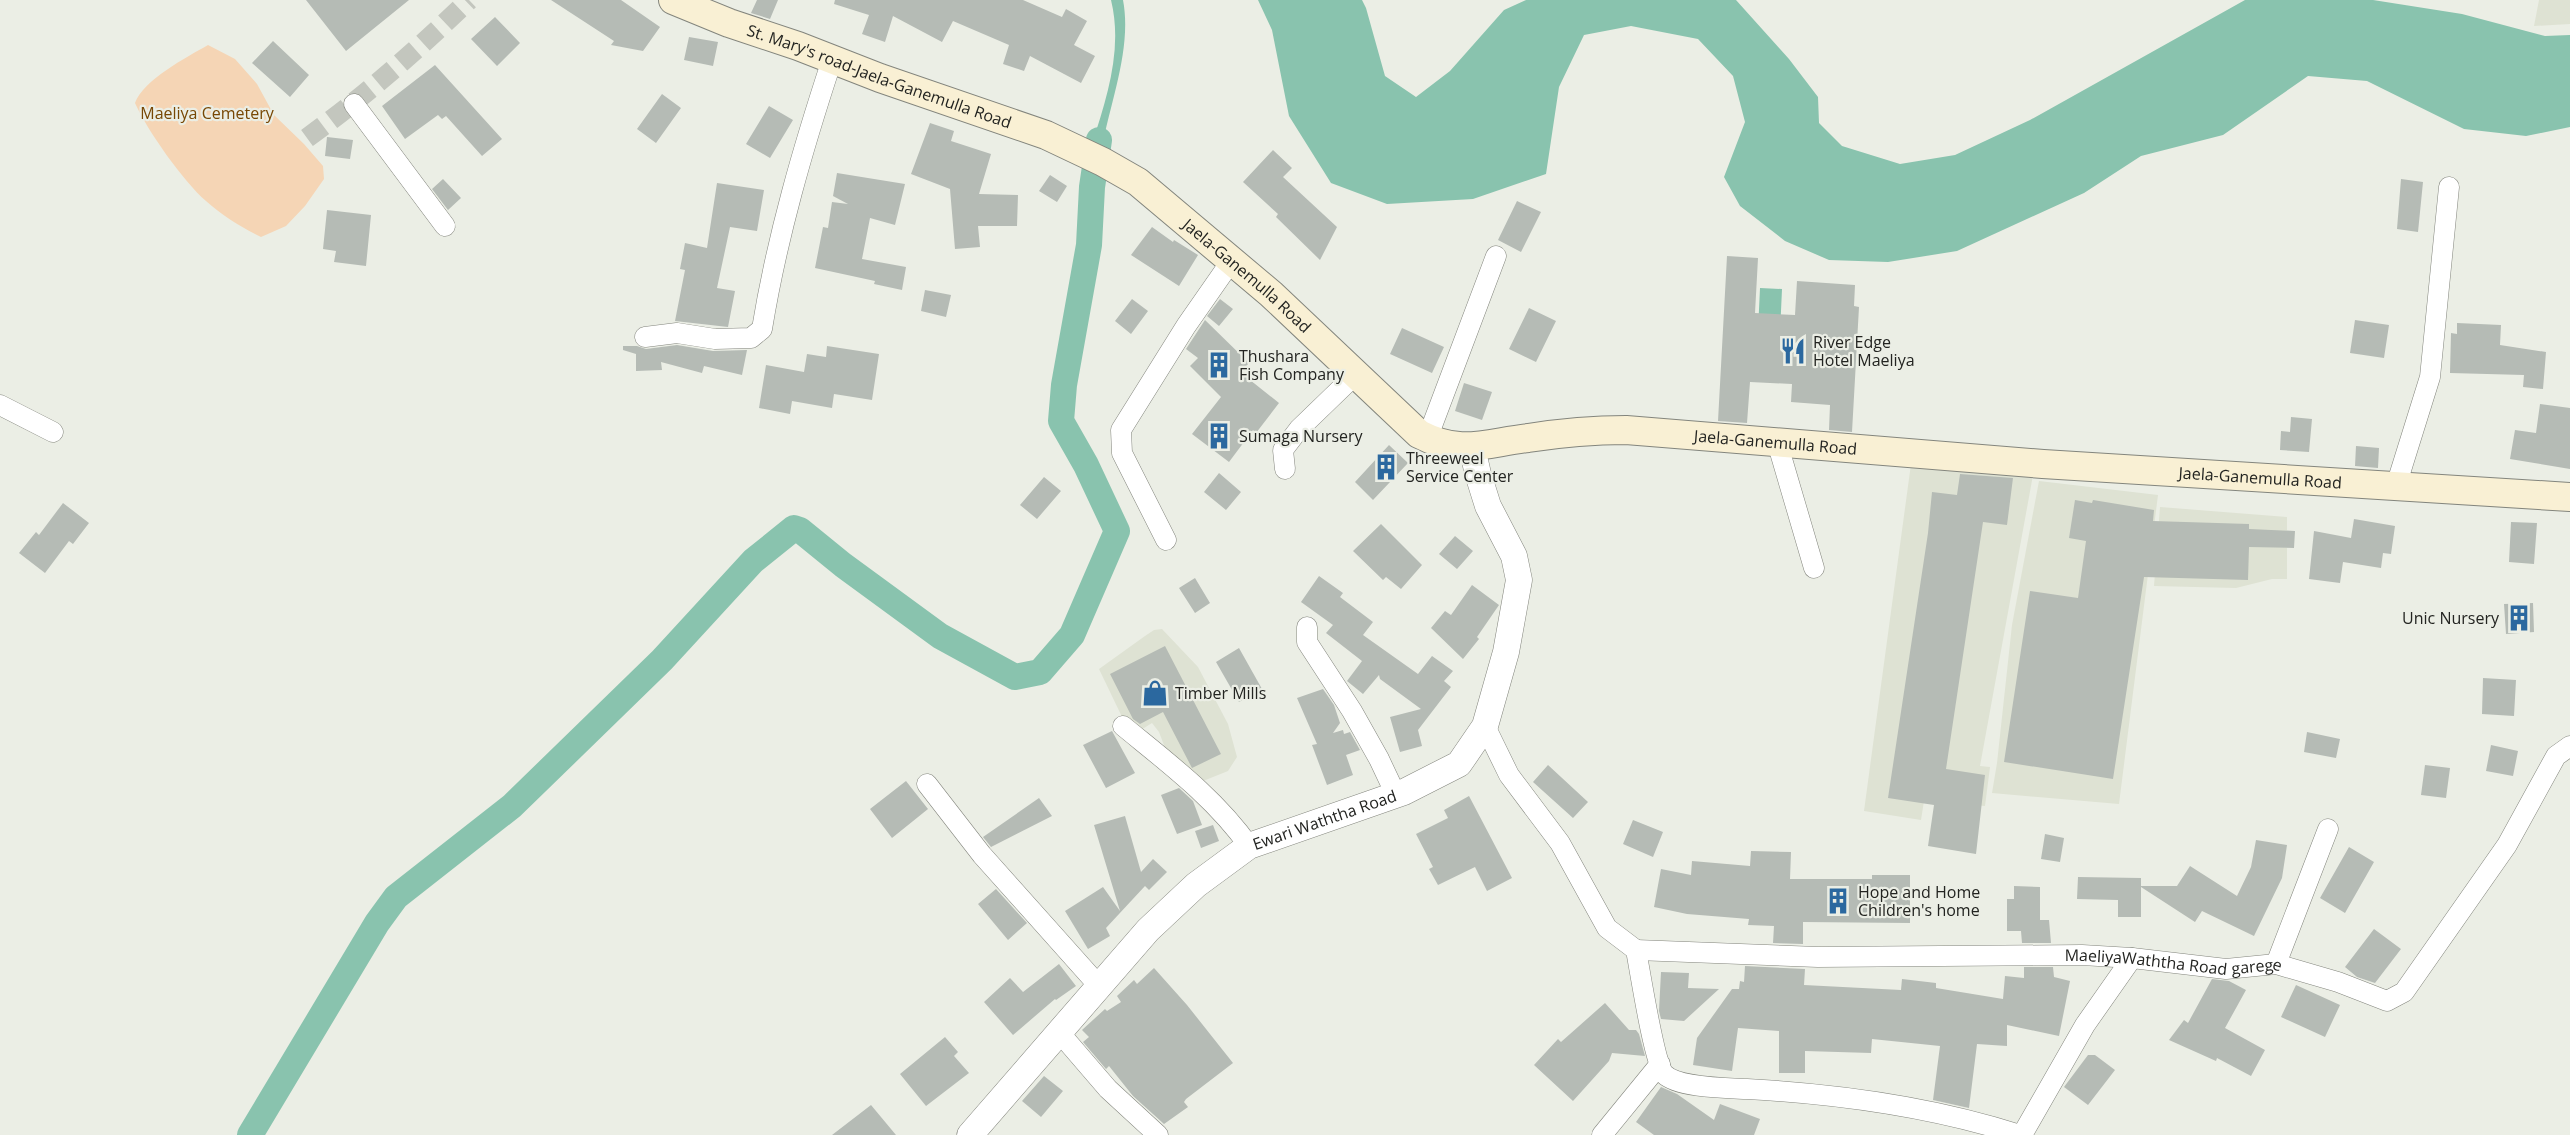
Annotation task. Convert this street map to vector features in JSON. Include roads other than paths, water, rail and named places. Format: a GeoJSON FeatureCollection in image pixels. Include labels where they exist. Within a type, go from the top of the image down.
{"type":"FeatureCollection","features":[{"type":"Feature","properties":{"kind":"main road","name":"St. Mary's road-Jaela-Ganemulla Road"},"geometry":{"type":"LineString","coordinates":[[673,0],[880,78],[1046,135],[1094,158]]}},
{"type":"Feature","properties":{"kind":"main road","name":"Jaela-Ganemulla Road"},"geometry":{"type":"LineString","coordinates":[[1094,158],[1138,182],[1232,260],[1419,434],[1427,439],[1454,446],[1472,448],[1525,438],[1594,430],[1682,433],[2043,464],[2570,497]]}},
{"type":"Feature","properties":{"kind":"street"},"geometry":{"type":"LineString","coordinates":[[645,337],[676,333],[715,339],[751,338],[762,329],[778,246],[796,173],[832,60]]}},
{"type":"Feature","properties":{"kind":"street"},"geometry":{"type":"LineString","coordinates":[[354,104],[445,226]]}},
{"type":"Feature","properties":{"kind":"street"},"geometry":{"type":"LineString","coordinates":[[2396,486],[2430,377],[2449,187]]}},
{"type":"Feature","properties":{"kind":"street"},"geometry":{"type":"LineString","coordinates":[[1427,439],[1496,256]]}},
{"type":"Feature","properties":{"kind":"street"},"geometry":{"type":"LineString","coordinates":[[1166,540],[1122,453],[1120,430],[1186,326],[1232,260]]}},
{"type":"Feature","properties":{"kind":"street"},"geometry":{"type":"LineString","coordinates":[[1285,469],[1283,450],[1356,374]]}},
{"type":"Feature","properties":{"kind":"street"},"geometry":{"type":"LineString","coordinates":[[0,405],[53,432]]}},
{"type":"Feature","properties":{"kind":"street"},"geometry":{"type":"LineString","coordinates":[[1777,442],[1814,568]]}},
{"type":"Feature","properties":{"kind":"street","name":"Ewari Waththa Road"},"geometry":{"type":"LineString","coordinates":[[970,1135],[1148,930],[1188,892],[1249,846],[1396,795],[1459,764],[1485,726],[1506,652],[1519,580],[1514,556],[1488,506],[1472,448]]}},
{"type":"Feature","properties":{"kind":"street"},"geometry":{"type":"LineString","coordinates":[[1307,627],[1307,642],[1352,711],[1396,795]]}},
{"type":"Feature","properties":{"kind":"street"},"geometry":{"type":"LineString","coordinates":[[1123,726],[1198,788],[1232,822],[1249,846]]}},
{"type":"Feature","properties":{"kind":"street"},"geometry":{"type":"LineString","coordinates":[[1485,726],[1509,775],[1560,843],[1607,928],[1636,950],[1660,1064],[1662,1071],[1672,1080],[1718,1088],[1786,1091],[1869,1102],[1968,1119],[2021,1135],[2085,1025],[2132,958]]}},
{"type":"Feature","properties":{"kind":"street","name":"MaeliyaWaththa Road garege"},"geometry":{"type":"LineString","coordinates":[[1636,950],[1818,957],[2082,955],[2132,958],[2226,969],[2276,964],[2338,982],[2387,1001],[2404,992],[2507,844],[2556,756],[2570,746]]}},
{"type":"Feature","properties":{"kind":"street"},"geometry":{"type":"LineString","coordinates":[[927,784],[982,855],[1099,986]]}},
{"type":"Feature","properties":{"kind":"street"},"geometry":{"type":"LineString","coordinates":[[2276,964],[2328,829]]}},
{"type":"Feature","properties":{"kind":"street"},"geometry":{"type":"LineString","coordinates":[[1059,1032],[1108,1089],[1158,1135]]}},
{"type":"Feature","properties":{"kind":"street"},"geometry":{"type":"LineString","coordinates":[[1602,1135],[1660,1064]]}},
{"type":"Feature","properties":{"kind":"waterway"},"geometry":{"type":"LineString","coordinates":[[250,1135],[377,923],[396,897],[512,806],[662,660],[753,561],[794,528],[800,530],[843,565],[940,636],[1015,677],[1040,672],[1072,635],[1117,531],[1086,465],[1061,421],[1064,385],[1089,245],[1092,187],[1099,140]]}},
{"type":"Feature","properties":{"kind":"tunnel"},"geometry":{"type":"LineString","coordinates":[[307,138],[390,72],[469,0]]}},
{"type":"Feature","properties":{"kind":"place","name":"River Edge Hotel Maeliya"},"geometry":{"type":"Point","coordinates":[1793,351]}},
{"type":"Feature","properties":{"kind":"place","name":"Thushara Fish Company"},"geometry":{"type":"Point","coordinates":[1219,365]}},
{"type":"Feature","properties":{"kind":"place","name":"Sumaga Nursery"},"geometry":{"type":"Point","coordinates":[1219,436]}},
{"type":"Feature","properties":{"kind":"place","name":"Threeweel Service Center"},"geometry":{"type":"Point","coordinates":[1386,467]}},
{"type":"Feature","properties":{"kind":"place","name":"Unic Nursery"},"geometry":{"type":"Point","coordinates":[2519,618]}},
{"type":"Feature","properties":{"kind":"place","name":"Timber Mills"},"geometry":{"type":"Point","coordinates":[1155,693]}},
{"type":"Feature","properties":{"kind":"place","name":"Hope and Home Children's home"},"geometry":{"type":"Point","coordinates":[1838,901]}},
{"type":"Feature","properties":{"kind":"park label","name":"Maeliya Cemetery"},"geometry":{"type":"Point","coordinates":[207,113]}}]}
